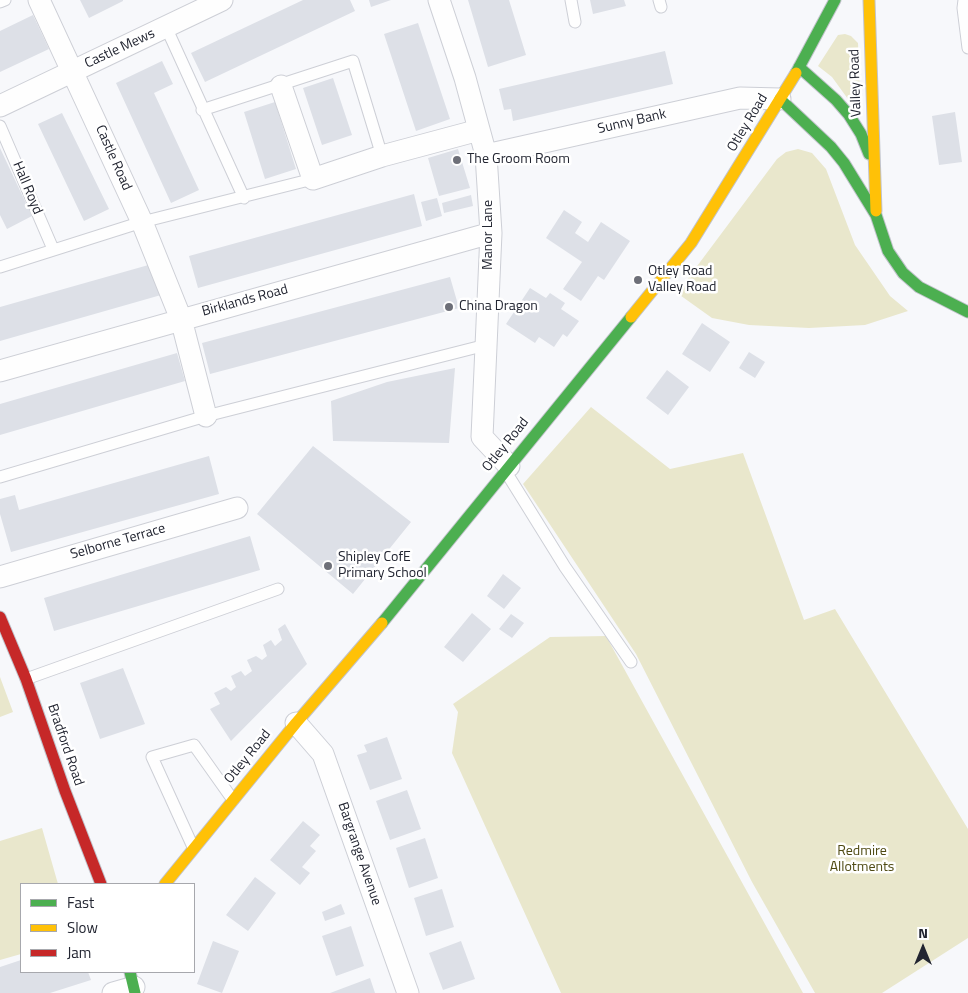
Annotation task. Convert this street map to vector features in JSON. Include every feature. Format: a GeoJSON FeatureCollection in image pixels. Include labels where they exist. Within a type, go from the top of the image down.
{"type":"FeatureCollection","features":[{"type":"Feature","properties":{"kind":"main road","name":"Otley Road"},"geometry":{"type":"LineString","coordinates":[[166,883],[296,723],[389,615],[690,244],[780,99],[835,0]]}},
{"type":"Feature","properties":{"kind":"main road","name":"Valley Road"},"geometry":{"type":"LineString","coordinates":[[870,0],[876,215]]}},
{"type":"Feature","properties":{"kind":"main road","name":"Valley Road"},"geometry":{"type":"LineString","coordinates":[[799,67],[836,100],[849,115],[862,134],[874,165]]}},
{"type":"Feature","properties":{"kind":"main road","name":"Valley Road"},"geometry":{"type":"LineString","coordinates":[[780,99],[831,146],[844,162],[876,215],[888,251],[903,273],[920,287],[968,312]]}},
{"type":"Feature","properties":{"kind":"main road","name":"Bradford Road"},"geometry":{"type":"LineString","coordinates":[[0,617],[26,679],[65,791],[101,883]]}},
{"type":"Feature","properties":{"kind":"street","name":"Castle Road"},"geometry":{"type":"LineString","coordinates":[[39,0],[74,71],[142,222],[181,319],[206,416]]}},
{"type":"Feature","properties":{"kind":"street"},"geometry":{"type":"LineString","coordinates":[[166,27],[222,0]]}},
{"type":"Feature","properties":{"kind":"street","name":"Manor Lane"},"geometry":{"type":"LineString","coordinates":[[439,0],[486,155],[491,233],[482,437],[507,468]]}},
{"type":"Feature","properties":{"kind":"street","name":"Castle Mews"},"geometry":{"type":"LineString","coordinates":[[74,71],[166,27]]}},
{"type":"Feature","properties":{"kind":"street"},"geometry":{"type":"LineString","coordinates":[[0,106],[74,71]]}},
{"type":"Feature","properties":{"kind":"street"},"geometry":{"type":"LineString","coordinates":[[281,86],[313,179],[382,156],[479,130]]}},
{"type":"Feature","properties":{"kind":"street","name":"Sunny Bank"},"geometry":{"type":"LineString","coordinates":[[486,155],[740,98],[780,99]]}},
{"type":"Feature","properties":{"kind":"street","name":"Birklands Road"},"geometry":{"type":"LineString","coordinates":[[0,370],[491,233]]}},
{"type":"Feature","properties":{"kind":"street","name":"Selborne Terrace"},"geometry":{"type":"LineString","coordinates":[[0,576],[237,508]]}},
{"type":"Feature","properties":{"kind":"street","name":"Bargrange Avenue"},"geometry":{"type":"LineString","coordinates":[[296,723],[323,754],[408,993]]}},
{"type":"Feature","properties":{"kind":"street"},"geometry":{"type":"LineString","coordinates":[[113,993],[133,984]]}},
{"type":"Feature","properties":{"kind":"lane"},"geometry":{"type":"LineString","coordinates":[[0,2],[5,0]]}},
{"type":"Feature","properties":{"kind":"lane"},"geometry":{"type":"LineString","coordinates":[[571,0],[575,22]]}},
{"type":"Feature","properties":{"kind":"lane"},"geometry":{"type":"LineString","coordinates":[[964,0],[963,8],[968,48]]}},
{"type":"Feature","properties":{"kind":"lane"},"geometry":{"type":"LineString","coordinates":[[166,27],[202,110],[244,198]]}},
{"type":"Feature","properties":{"kind":"lane"},"geometry":{"type":"LineString","coordinates":[[202,110],[353,62],[382,156]]}},
{"type":"Feature","properties":{"kind":"lane","name":"Hall Royd"},"geometry":{"type":"LineString","coordinates":[[0,126],[53,249]]}},
{"type":"Feature","properties":{"kind":"lane"},"geometry":{"type":"LineString","coordinates":[[0,267],[142,222],[244,198],[313,179]]}},
{"type":"Feature","properties":{"kind":"lane"},"geometry":{"type":"LineString","coordinates":[[0,477],[206,416],[486,344]]}},
{"type":"Feature","properties":{"kind":"lane"},"geometry":{"type":"LineString","coordinates":[[507,468],[565,568],[631,662]]}},
{"type":"Feature","properties":{"kind":"lane"},"geometry":{"type":"LineString","coordinates":[[26,679],[278,589]]}},
{"type":"Feature","properties":{"kind":"lane"},"geometry":{"type":"LineString","coordinates":[[194,848],[152,758],[194,745],[233,800]]}},
{"type":"Feature","properties":{"kind":"green space"},"geometry":{"type":"Polygon","coordinates":[[[845,34],[851,36],[858,43],[861,117],[832,77],[818,66],[838,35],[845,34]]]}},
{"type":"Feature","properties":{"kind":"green space"},"geometry":{"type":"Polygon","coordinates":[[[798,149],[812,153],[826,169],[855,245],[890,296],[908,311],[865,325],[809,328],[749,325],[712,318],[677,293],[777,159],[786,152],[798,149]]]}},
{"type":"Feature","properties":{"kind":"green space","name":"Redmire Allotments"},"geometry":{"type":"Polygon","coordinates":[[[591,407],[670,469],[743,453],[804,620],[835,609],[968,829],[968,938],[882,993],[815,993],[752,882],[636,654],[523,484],[591,407]]]}},
{"type":"Feature","properties":{"kind":"green space"},"geometry":{"type":"Polygon","coordinates":[[[606,636],[803,993],[561,993],[452,753],[458,712],[453,704],[550,637],[606,636]]]}},
{"type":"Feature","properties":{"kind":"green space"},"geometry":{"type":"Polygon","coordinates":[[[0,677],[13,712],[0,717],[0,677]]]}},
{"type":"Feature","properties":{"kind":"green space"},"geometry":{"type":"Polygon","coordinates":[[[42,828],[58,883],[20,883],[20,954],[0,960],[0,841],[42,828]]]}},
{"type":"Feature","properties":{"kind":"building"},"geometry":{"type":"Polygon","coordinates":[[[80,0],[123,0],[123,1],[89,18],[80,0]]]}},
{"type":"Feature","properties":{"kind":"building"},"geometry":{"type":"Polygon","coordinates":[[[303,0],[350,0],[355,11],[205,82],[191,53],[303,0]]]}},
{"type":"Feature","properties":{"kind":"building"},"geometry":{"type":"Polygon","coordinates":[[[369,0],[391,0],[371,7],[369,0]]]}},
{"type":"Feature","properties":{"kind":"building"},"geometry":{"type":"Polygon","coordinates":[[[468,0],[509,0],[526,55],[488,67],[468,0]]]}},
{"type":"Feature","properties":{"kind":"building"},"geometry":{"type":"Polygon","coordinates":[[[590,0],[624,0],[626,6],[593,14],[590,0]]]}},
{"type":"Feature","properties":{"kind":"building"},"geometry":{"type":"Polygon","coordinates":[[[33,15],[49,49],[0,72],[0,31],[33,15]]]}},
{"type":"Feature","properties":{"kind":"building"},"geometry":{"type":"Polygon","coordinates":[[[418,23],[450,119],[416,131],[384,34],[418,23]]]}},
{"type":"Feature","properties":{"kind":"building"},"geometry":{"type":"Polygon","coordinates":[[[665,51],[673,84],[513,121],[511,109],[504,110],[499,89],[665,51]]]}},
{"type":"Feature","properties":{"kind":"building"},"geometry":{"type":"Polygon","coordinates":[[[162,61],[173,84],[154,93],[199,190],[171,203],[116,83],[162,61]]]}},
{"type":"Feature","properties":{"kind":"building"},"geometry":{"type":"Polygon","coordinates":[[[333,78],[352,135],[322,145],[303,88],[333,78]]]}},
{"type":"Feature","properties":{"kind":"building"},"geometry":{"type":"Polygon","coordinates":[[[275,102],[296,169],[265,179],[244,112],[275,102]]]}},
{"type":"Feature","properties":{"kind":"building"},"geometry":{"type":"Polygon","coordinates":[[[955,112],[962,162],[939,165],[932,116],[955,112]]]}},
{"type":"Feature","properties":{"kind":"building"},"geometry":{"type":"Polygon","coordinates":[[[62,113],[109,209],[84,221],[38,124],[62,113]]]}},
{"type":"Feature","properties":{"kind":"building"},"geometry":{"type":"Polygon","coordinates":[[[0,148],[32,216],[7,229],[0,215],[0,148]]]}},
{"type":"Feature","properties":{"kind":"building"},"geometry":{"type":"Polygon","coordinates":[[[458,149],[470,188],[439,196],[428,158],[458,149]]]}},
{"type":"Feature","properties":{"kind":"building"},"geometry":{"type":"Polygon","coordinates":[[[414,194],[422,226],[198,288],[189,256],[414,194]]]}},
{"type":"Feature","properties":{"kind":"building"},"geometry":{"type":"Polygon","coordinates":[[[471,195],[473,206],[444,213],[442,203],[471,195]]]}},
{"type":"Feature","properties":{"kind":"building"},"geometry":{"type":"Polygon","coordinates":[[[437,198],[442,216],[426,221],[421,202],[437,198]]]}},
{"type":"Feature","properties":{"kind":"building"},"geometry":{"type":"Polygon","coordinates":[[[564,210],[582,222],[575,233],[588,242],[601,222],[630,241],[604,280],[598,276],[581,301],[563,289],[582,262],[546,238],[564,210]]]}},
{"type":"Feature","properties":{"kind":"building"},"geometry":{"type":"Polygon","coordinates":[[[152,264],[161,295],[0,341],[0,307],[152,264]]]}},
{"type":"Feature","properties":{"kind":"building"},"geometry":{"type":"Polygon","coordinates":[[[450,277],[459,308],[210,374],[202,343],[450,277]]]}},
{"type":"Feature","properties":{"kind":"building"},"geometry":{"type":"Polygon","coordinates":[[[530,288],[546,298],[550,293],[565,303],[561,309],[579,321],[567,337],[563,334],[554,347],[539,337],[535,343],[506,324],[530,288]]]}},
{"type":"Feature","properties":{"kind":"building"},"geometry":{"type":"Polygon","coordinates":[[[702,323],[730,342],[710,372],[682,354],[702,323]]]}},
{"type":"Feature","properties":{"kind":"building"},"geometry":{"type":"Polygon","coordinates":[[[749,352],[765,362],[755,378],[739,368],[749,352]]]}},
{"type":"Feature","properties":{"kind":"building"},"geometry":{"type":"Polygon","coordinates":[[[177,353],[185,381],[0,435],[0,404],[177,353]]]}},
{"type":"Feature","properties":{"kind":"building"},"geometry":{"type":"Polygon","coordinates":[[[455,368],[449,443],[333,441],[331,401],[387,382],[455,368]]]}},
{"type":"Feature","properties":{"kind":"building"},"geometry":{"type":"Polygon","coordinates":[[[667,370],[689,387],[668,415],[646,398],[667,370]]]}},
{"type":"Feature","properties":{"kind":"building"},"geometry":{"type":"Polygon","coordinates":[[[313,446],[411,522],[353,594],[257,514],[313,446]]]}},
{"type":"Feature","properties":{"kind":"building"},"geometry":{"type":"Polygon","coordinates":[[[209,456],[219,494],[11,552],[0,514],[0,499],[15,495],[19,510],[209,456]]]}},
{"type":"Feature","properties":{"kind":"building"},"geometry":{"type":"Polygon","coordinates":[[[250,536],[260,570],[54,631],[44,598],[250,536]]]}},
{"type":"Feature","properties":{"kind":"building"},"geometry":{"type":"Polygon","coordinates":[[[503,574],[521,588],[504,609],[487,596],[503,574]]]}},
{"type":"Feature","properties":{"kind":"building"},"geometry":{"type":"Polygon","coordinates":[[[472,613],[491,629],[463,662],[444,647],[472,613]]]}},
{"type":"Feature","properties":{"kind":"building"},"geometry":{"type":"Polygon","coordinates":[[[511,614],[524,623],[512,638],[499,629],[511,614]]]}},
{"type":"Feature","properties":{"kind":"building"},"geometry":{"type":"Polygon","coordinates":[[[285,624],[307,664],[231,741],[210,709],[220,704],[214,693],[226,687],[231,691],[236,687],[231,676],[241,671],[245,676],[252,671],[247,660],[256,656],[262,660],[267,656],[263,645],[271,640],[275,646],[282,640],[278,629],[285,624]]]}},
{"type":"Feature","properties":{"kind":"building"},"geometry":{"type":"Polygon","coordinates":[[[123,668],[145,724],[100,739],[80,683],[123,668]]]}},
{"type":"Feature","properties":{"kind":"building"},"geometry":{"type":"Polygon","coordinates":[[[387,737],[402,779],[370,790],[357,755],[367,752],[364,745],[387,737]]]}},
{"type":"Feature","properties":{"kind":"building"},"geometry":{"type":"Polygon","coordinates":[[[407,790],[421,829],[390,840],[376,801],[407,790]]]}},
{"type":"Feature","properties":{"kind":"building"},"geometry":{"type":"Polygon","coordinates":[[[303,821],[320,835],[310,846],[316,851],[302,867],[310,873],[300,885],[270,860],[303,821]]]}},
{"type":"Feature","properties":{"kind":"building"},"geometry":{"type":"Polygon","coordinates":[[[425,838],[438,878],[409,888],[396,848],[425,838]]]}},
{"type":"Feature","properties":{"kind":"building"},"geometry":{"type":"Polygon","coordinates":[[[255,877],[276,893],[248,931],[226,915],[255,877]]]}},
{"type":"Feature","properties":{"kind":"building"},"geometry":{"type":"Polygon","coordinates":[[[442,889],[454,927],[426,936],[414,898],[442,889]]]}},
{"type":"Feature","properties":{"kind":"building"},"geometry":{"type":"Polygon","coordinates":[[[341,904],[345,914],[325,921],[322,912],[341,904]]]}},
{"type":"Feature","properties":{"kind":"building"},"geometry":{"type":"Polygon","coordinates":[[[351,926],[364,966],[336,976],[322,936],[351,926]]]}},
{"type":"Feature","properties":{"kind":"building"},"geometry":{"type":"Polygon","coordinates":[[[213,941],[239,951],[222,993],[197,984],[213,941]]]}},
{"type":"Feature","properties":{"kind":"building"},"geometry":{"type":"Polygon","coordinates":[[[461,941],[475,979],[443,990],[429,953],[461,941]]]}},
{"type":"Feature","properties":{"kind":"building"},"geometry":{"type":"Polygon","coordinates":[[[20,960],[20,973],[88,973],[91,980],[50,993],[0,993],[0,967],[20,960]]]}},
{"type":"Feature","properties":{"kind":"building"},"geometry":{"type":"Polygon","coordinates":[[[370,978],[375,993],[330,993],[370,978]]]}},
{"type":"Feature","properties":{"kind":"traffic: fast"},"geometry":{"type":"LineString","coordinates":[[796,73],[835,0]]}},
{"type":"Feature","properties":{"kind":"traffic: fast"},"geometry":{"type":"LineString","coordinates":[[799,67],[836,100],[849,115],[861,134],[869,154]]}},
{"type":"Feature","properties":{"kind":"traffic: fast"},"geometry":{"type":"LineString","coordinates":[[780,99],[831,147],[844,163],[876,215],[888,251],[903,273],[919,287],[968,312]]}},
{"type":"Feature","properties":{"kind":"traffic: fast"},"geometry":{"type":"LineString","coordinates":[[382,623],[631,317]]}},
{"type":"Feature","properties":{"kind":"traffic: fast"},"geometry":{"type":"LineString","coordinates":[[130,973],[135,993]]}},
{"type":"Feature","properties":{"kind":"traffic: slow"},"geometry":{"type":"LineString","coordinates":[[869,0],[876,211]]}},
{"type":"Feature","properties":{"kind":"traffic: slow"},"geometry":{"type":"LineString","coordinates":[[631,317],[691,243],[796,73]]}},
{"type":"Feature","properties":{"kind":"traffic: slow"},"geometry":{"type":"LineString","coordinates":[[166,883],[296,723],[382,623]]}},
{"type":"Feature","properties":{"kind":"traffic: jam"},"geometry":{"type":"LineString","coordinates":[[0,617],[26,679],[65,791],[101,883]]}},
{"type":"Feature","properties":{"kind":"place","name":"The Groom Room"},"geometry":{"type":"Point","coordinates":[457,160]}},
{"type":"Feature","properties":{"kind":"place","name":"Otley Road Valley Road"},"geometry":{"type":"Point","coordinates":[638,280]}},
{"type":"Feature","properties":{"kind":"place","name":"China Dragon"},"geometry":{"type":"Point","coordinates":[449,307]}},
{"type":"Feature","properties":{"kind":"place","name":"Shipley CofE Primary School"},"geometry":{"type":"Point","coordinates":[328,566]}}]}
